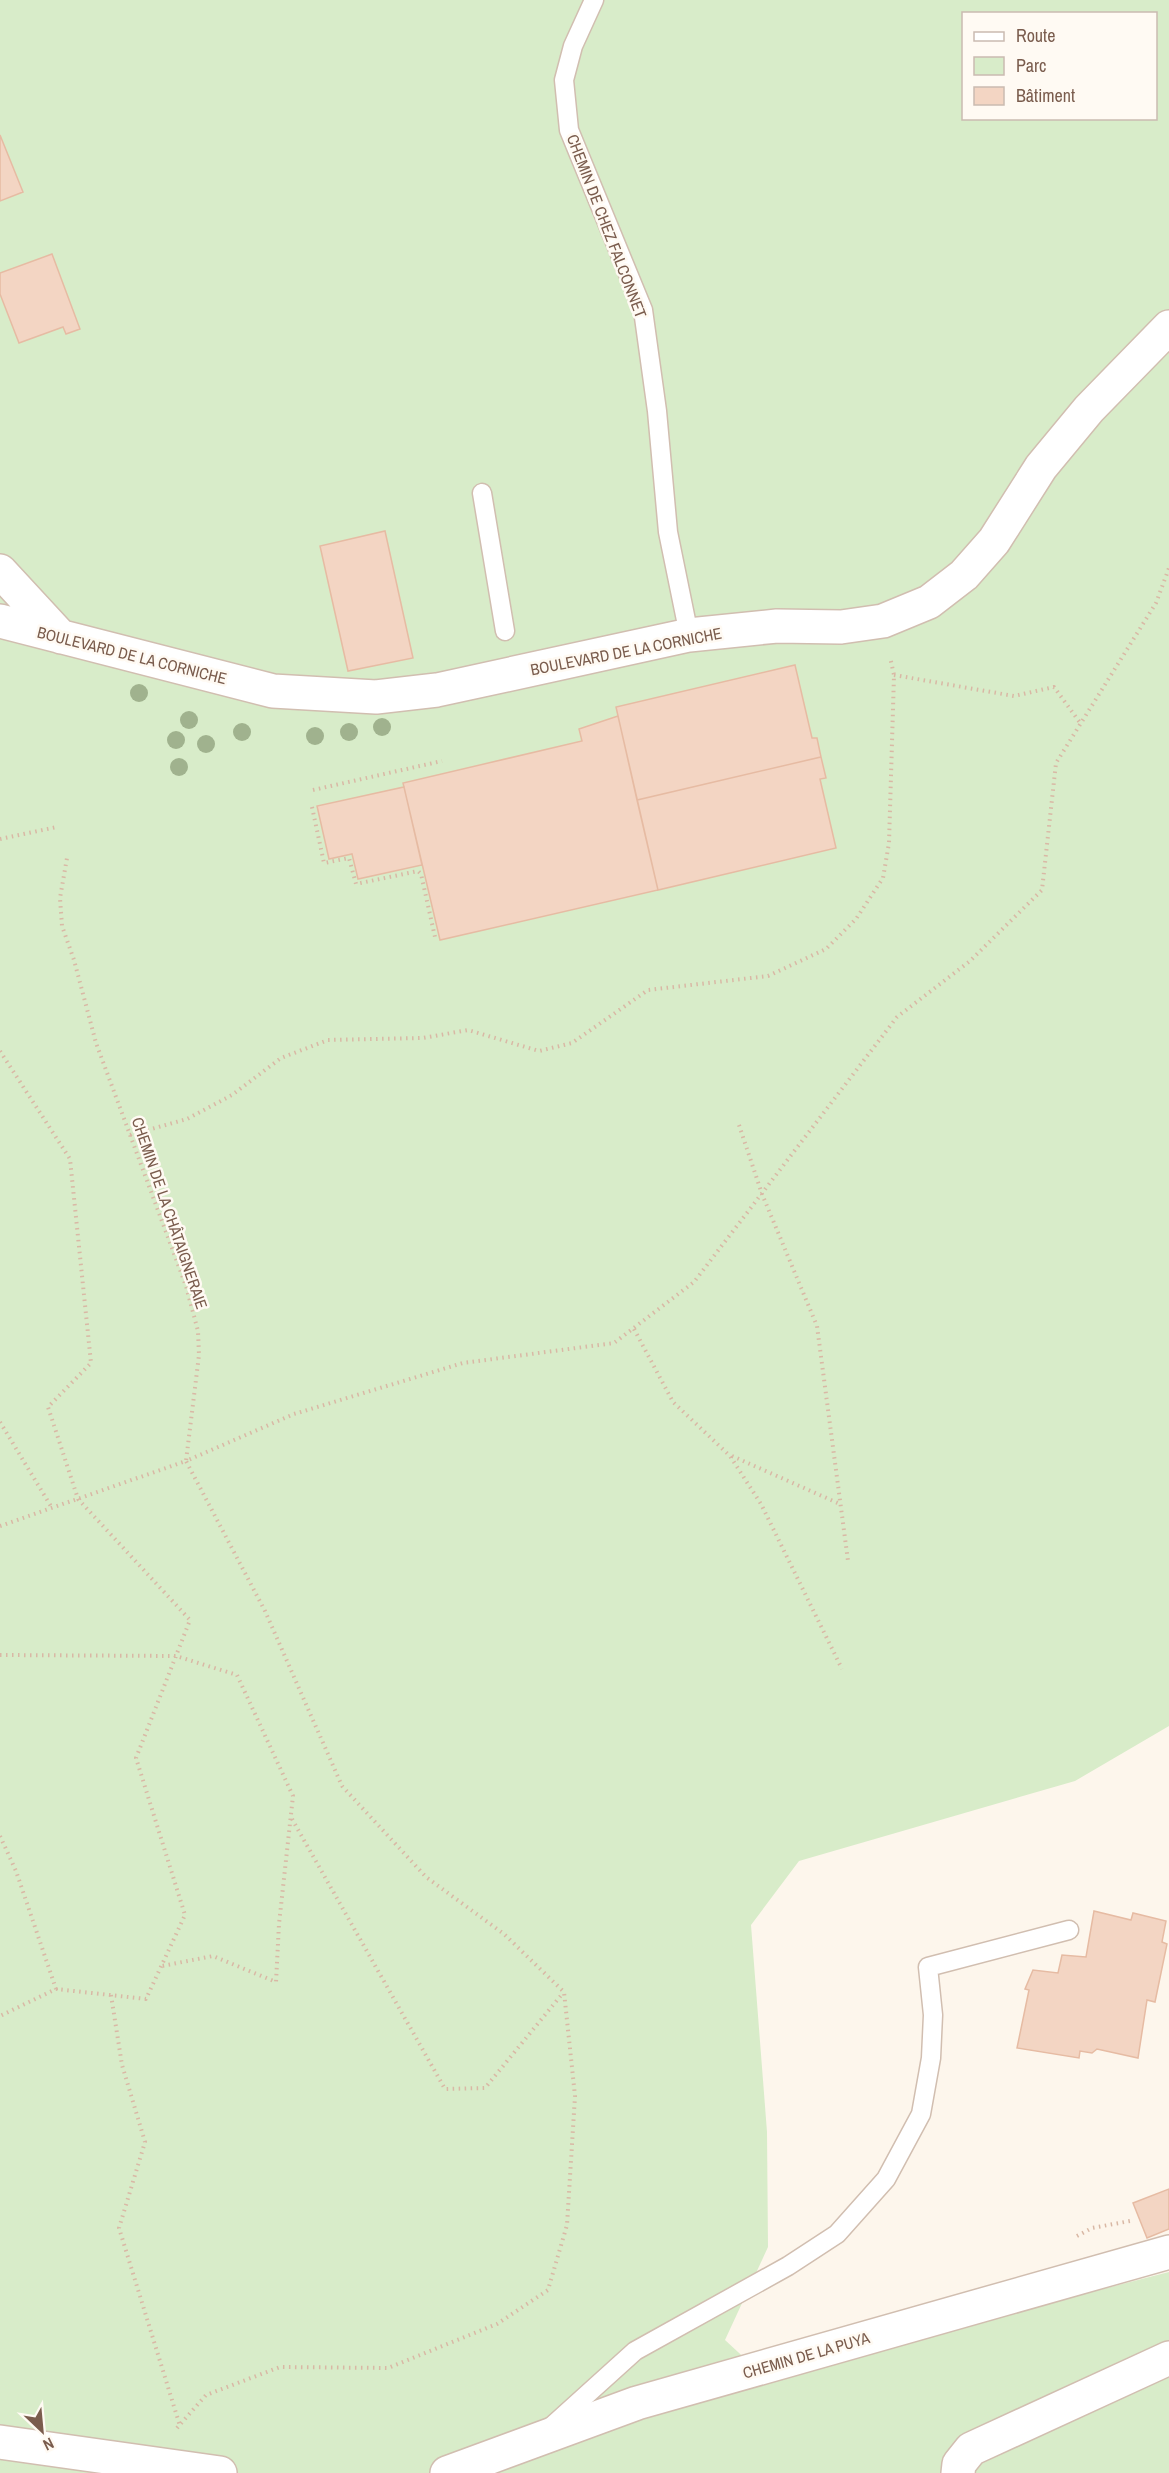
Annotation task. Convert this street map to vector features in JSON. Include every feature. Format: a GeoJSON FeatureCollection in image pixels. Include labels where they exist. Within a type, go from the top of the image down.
{"type":"FeatureCollection","features":[{"type":"Feature","properties":{"kind":"street","name":"BOULEVARD DE LA CORNICHE"},"geometry":{"type":"LineString","coordinates":[[0,621],[273,691],[376,697],[437,690],[689,636],[777,626],[841,627],[883,621],[929,602],[964,575],[994,541],[1041,467],[1089,409],[1169,327]]}},
{"type":"Feature","properties":{"kind":"street"},"geometry":{"type":"LineString","coordinates":[[0,571],[61,636]]}},
{"type":"Feature","properties":{"kind":"street","name":"CHEMIN DE LA PUYA"},"geometry":{"type":"LineString","coordinates":[[447,2473],[637,2403],[1169,2252]]}},
{"type":"Feature","properties":{"kind":"street"},"geometry":{"type":"LineString","coordinates":[[958,2473],[959,2464],[971,2449],[1169,2358]]}},
{"type":"Feature","properties":{"kind":"street"},"geometry":{"type":"LineString","coordinates":[[0,2442],[220,2473]]}},
{"type":"Feature","properties":{"kind":"lane","name":"CHEMIN DE CHEZ FALCONNET"},"geometry":{"type":"LineString","coordinates":[[594,0],[573,46],[564,80],[569,130],[643,310],[657,411],[668,532],[689,636]]}},
{"type":"Feature","properties":{"kind":"lane"},"geometry":{"type":"LineString","coordinates":[[482,493],[505,631]]}},
{"type":"Feature","properties":{"kind":"lane"},"geometry":{"type":"LineString","coordinates":[[537,2439],[634,2351],[788,2266],[837,2234],[886,2179],[921,2114],[931,2058],[933,2015],[928,1967],[1068,1930]]}},
{"type":"Feature","properties":{"kind":"path"},"geometry":{"type":"LineString","coordinates":[[0,1526],[186,1461],[294,1414],[463,1363],[614,1343],[694,1282],[897,1017],[970,962],[1042,890],[1056,763],[1156,603],[1169,568]]}},
{"type":"Feature","properties":{"kind":"path"},"geometry":{"type":"LineString","coordinates":[[130,1136],[187,1119],[232,1095],[281,1058],[328,1040],[423,1038],[468,1030],[539,1051],[572,1043],[648,990],[768,976],[826,949],[856,919],[883,878],[890,843],[894,675],[883,621]]}},
{"type":"Feature","properties":{"kind":"path"},"geometry":{"type":"LineString","coordinates":[[894,675],[1014,696],[1054,687],[1081,724]]}},
{"type":"Feature","properties":{"kind":"path"},"geometry":{"type":"LineString","coordinates":[[313,790],[442,761]]}},
{"type":"Feature","properties":{"kind":"path"},"geometry":{"type":"LineString","coordinates":[[312,807],[324,863],[349,858],[356,884],[418,870],[421,874],[435,937]]}},
{"type":"Feature","properties":{"kind":"path"},"geometry":{"type":"LineString","coordinates":[[0,839],[57,827]]}},
{"type":"Feature","properties":{"kind":"path","name":"CHEMIN DE LA CHÂTAIGNERAIE"},"geometry":{"type":"LineString","coordinates":[[68,858],[60,898],[62,926],[74,960],[96,1043],[186,1286],[198,1331],[198,1354],[186,1461]]}},
{"type":"Feature","properties":{"kind":"path"},"geometry":{"type":"LineString","coordinates":[[0,1051],[70,1159],[91,1363],[48,1407],[78,1499],[190,1620],[136,1758],[185,1915],[146,1999],[56,1989],[0,2016]]}},
{"type":"Feature","properties":{"kind":"path"},"geometry":{"type":"LineString","coordinates":[[739,1125],[762,1194],[817,1326],[848,1561]]}},
{"type":"Feature","properties":{"kind":"path"},"geometry":{"type":"LineString","coordinates":[[634,1329],[673,1402],[730,1456],[761,1504],[842,1669]]}},
{"type":"Feature","properties":{"kind":"path"},"geometry":{"type":"LineString","coordinates":[[0,1422],[52,1508]]}},
{"type":"Feature","properties":{"kind":"path"},"geometry":{"type":"LineString","coordinates":[[730,1456],[841,1504]]}},
{"type":"Feature","properties":{"kind":"path"},"geometry":{"type":"LineString","coordinates":[[147,2463],[206,2395],[280,2367],[388,2368],[497,2324],[548,2290],[567,2225],[575,2096],[564,1992],[504,1934],[426,1877],[342,1785],[265,1611],[186,1461]]}},
{"type":"Feature","properties":{"kind":"path"},"geometry":{"type":"LineString","coordinates":[[0,1655],[176,1656],[237,1675],[293,1796],[279,1924],[276,1982],[213,1956],[161,1966]]}},
{"type":"Feature","properties":{"kind":"path"},"geometry":{"type":"LineString","coordinates":[[291,1818],[446,2089],[484,2088],[564,1992]]}},
{"type":"Feature","properties":{"kind":"path"},"geometry":{"type":"LineString","coordinates":[[0,1836],[16,1871],[56,1989]]}},
{"type":"Feature","properties":{"kind":"path"},"geometry":{"type":"LineString","coordinates":[[111,1995],[122,2065],[145,2142],[119,2228],[180,2426]]}},
{"type":"Feature","properties":{"kind":"green space"},"geometry":{"type":"Polygon","coordinates":[[[0,0],[1169,0],[1169,1726],[1075,1781],[799,1861],[751,1925],[767,2132],[768,2247],[725,2340],[764,2376],[1169,2272],[1169,2473],[0,2473],[0,0]]]}},
{"type":"Feature","properties":{"kind":"building"},"geometry":{"type":"Polygon","coordinates":[[[0,135],[23,192],[0,201],[0,135]]]}},
{"type":"Feature","properties":{"kind":"building"},"geometry":{"type":"Polygon","coordinates":[[[52,254],[80,329],[66,334],[63,327],[19,343],[0,294],[0,273],[52,254]]]}},
{"type":"Feature","properties":{"kind":"building"},"geometry":{"type":"Polygon","coordinates":[[[385,531],[413,658],[348,671],[320,546],[385,531]]]}},
{"type":"Feature","properties":{"kind":"building"},"geometry":{"type":"Polygon","coordinates":[[[795,665],[812,738],[817,738],[821,757],[637,800],[616,707],[795,665]]]}},
{"type":"Feature","properties":{"kind":"building"},"geometry":{"type":"Polygon","coordinates":[[[618,716],[658,890],[440,940],[403,783],[582,741],[579,729],[618,716]]]}},
{"type":"Feature","properties":{"kind":"building"},"geometry":{"type":"Polygon","coordinates":[[[821,757],[826,778],[820,779],[836,848],[658,890],[637,800],[821,757]]]}},
{"type":"Feature","properties":{"kind":"building"},"geometry":{"type":"Polygon","coordinates":[[[404,787],[422,865],[358,879],[352,854],[329,859],[317,806],[404,787]]]}},
{"type":"Feature","properties":{"kind":"building"},"geometry":{"type":"Polygon","coordinates":[[[1094,1911],[1131,1920],[1133,1913],[1166,1921],[1162,1942],[1167,1944],[1155,2002],[1147,2000],[1138,2058],[1097,2049],[1092,2053],[1080,2051],[1079,2058],[1017,2048],[1029,1990],[1025,1989],[1033,1970],[1058,1973],[1062,1955],[1086,1957],[1094,1911]]]}},
{"type":"Feature","properties":{"kind":"building"},"geometry":{"type":"Polygon","coordinates":[[[1169,2189],[1169,2229],[1147,2238],[1133,2203],[1169,2189]]]}}]}
